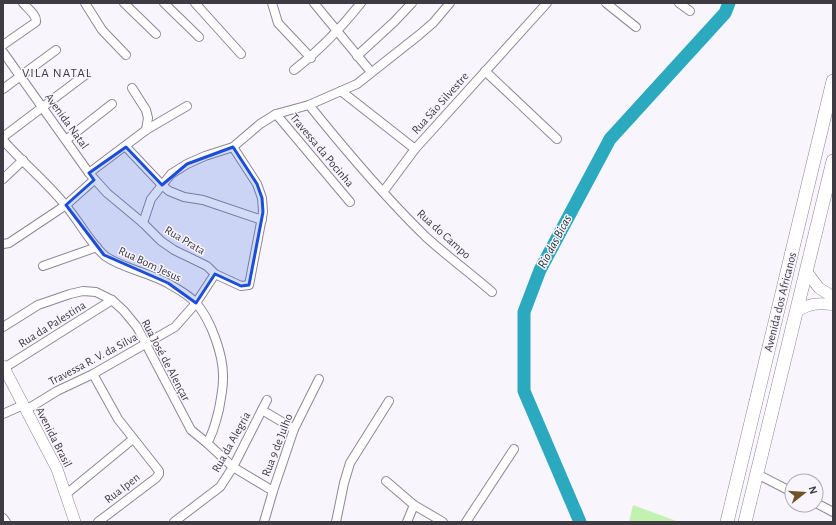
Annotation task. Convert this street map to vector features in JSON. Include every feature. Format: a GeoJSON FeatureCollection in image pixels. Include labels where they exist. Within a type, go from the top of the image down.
{"type":"FeatureCollection","features":[{"type":"Feature","properties":{"kind":"main road","name":"Avenida dos Africanos"},"geometry":{"type":"LineString","coordinates":[[727,522],[833,81]]}},
{"type":"Feature","properties":{"kind":"main road","name":"Avenida dos Africanos"},"geometry":{"type":"LineString","coordinates":[[745,522],[833,161]]}},
{"type":"Feature","properties":{"kind":"main road"},"geometry":{"type":"LineString","coordinates":[[800,220],[807,220],[812,223],[815,228],[815,236]]}},
{"type":"Feature","properties":{"kind":"main road"},"geometry":{"type":"LineString","coordinates":[[772,337],[776,343],[777,351],[775,367],[782,371]]}},
{"type":"Feature","properties":{"kind":"street"},"geometry":{"type":"LineString","coordinates":[[3,45],[36,22],[35,16],[23,3]]}},
{"type":"Feature","properties":{"kind":"street"},"geometry":{"type":"LineString","coordinates":[[85,3],[102,30],[126,55]]}},
{"type":"Feature","properties":{"kind":"street"},"geometry":{"type":"LineString","coordinates":[[124,3],[156,34]]}},
{"type":"Feature","properties":{"kind":"street"},"geometry":{"type":"LineString","coordinates":[[164,3],[199,37]]}},
{"type":"Feature","properties":{"kind":"street"},"geometry":{"type":"LineString","coordinates":[[195,3],[241,54]]}},
{"type":"Feature","properties":{"kind":"street"},"geometry":{"type":"LineString","coordinates":[[272,3],[278,23],[311,58]]}},
{"type":"Feature","properties":{"kind":"street"},"geometry":{"type":"LineString","coordinates":[[314,3],[371,72]]}},
{"type":"Feature","properties":{"kind":"street"},"geometry":{"type":"LineString","coordinates":[[294,70],[311,58],[361,3]]}},
{"type":"Feature","properties":{"kind":"street"},"geometry":{"type":"LineString","coordinates":[[357,56],[412,3]]}},
{"type":"Feature","properties":{"kind":"street"},"geometry":{"type":"LineString","coordinates":[[143,223],[151,199],[171,174],[187,164],[205,156],[233,147],[260,124],[276,114],[309,105],[357,84],[433,23],[450,3]]}},
{"type":"Feature","properties":{"kind":"street","name":"Rua São Silvestre"},"geometry":{"type":"LineString","coordinates":[[341,91],[415,149],[547,3]]}},
{"type":"Feature","properties":{"kind":"street"},"geometry":{"type":"LineString","coordinates":[[606,3],[636,27]]}},
{"type":"Feature","properties":{"kind":"street"},"geometry":{"type":"LineString","coordinates":[[679,3],[690,11]]}},
{"type":"Feature","properties":{"kind":"street"},"geometry":{"type":"LineString","coordinates":[[3,89],[56,50]]}},
{"type":"Feature","properties":{"kind":"street","name":"Avenida Natal"},"geometry":{"type":"LineString","coordinates":[[3,52],[91,176],[115,200]]}},
{"type":"Feature","properties":{"kind":"street"},"geometry":{"type":"LineString","coordinates":[[485,71],[557,139]]}},
{"type":"Feature","properties":{"kind":"street"},"geometry":{"type":"LineString","coordinates":[[4,143],[43,108],[84,75]]}},
{"type":"Feature","properties":{"kind":"street"},"geometry":{"type":"LineString","coordinates":[[132,88],[146,110],[148,118],[146,130]]}},
{"type":"Feature","properties":{"kind":"street"},"geometry":{"type":"LineString","coordinates":[[66,140],[112,104]]}},
{"type":"Feature","properties":{"kind":"street","name":"Rua do Campo"},"geometry":{"type":"LineString","coordinates":[[309,105],[352,158],[427,238],[492,292]]}},
{"type":"Feature","properties":{"kind":"street"},"geometry":{"type":"LineString","coordinates":[[3,244],[9,243],[66,205],[91,176],[146,130],[187,106]]}},
{"type":"Feature","properties":{"kind":"street","name":"Travessa da Pocinha"},"geometry":{"type":"LineString","coordinates":[[276,114],[350,202]]}},
{"type":"Feature","properties":{"kind":"street","name":"Rua Bom Jesus"},"geometry":{"type":"LineString","coordinates":[[4,143],[23,160],[66,205],[104,255],[113,261],[168,283],[196,303],[211,328],[222,358],[222,392],[217,420],[207,443]]}},
{"type":"Feature","properties":{"kind":"street"},"geometry":{"type":"LineString","coordinates":[[126,147],[162,185],[169,190],[184,197],[203,200],[262,220],[262,198],[258,184],[233,147]]}},
{"type":"Feature","properties":{"kind":"street"},"geometry":{"type":"LineString","coordinates":[[383,192],[415,149]]}},
{"type":"Feature","properties":{"kind":"street"},"geometry":{"type":"LineString","coordinates":[[3,179],[23,160]]}},
{"type":"Feature","properties":{"kind":"street","name":"Rua Prata"},"geometry":{"type":"LineString","coordinates":[[115,200],[143,223],[161,241],[174,250],[207,266],[215,274],[245,287],[249,285],[262,220]]}},
{"type":"Feature","properties":{"kind":"street"},"geometry":{"type":"LineString","coordinates":[[43,266],[97,247]]}},
{"type":"Feature","properties":{"kind":"street"},"geometry":{"type":"LineString","coordinates":[[806,271],[819,288],[833,297]]}},
{"type":"Feature","properties":{"kind":"street","name":"Travessa R. V. da Silva"},"geometry":{"type":"LineString","coordinates":[[3,414],[24,408],[93,374],[175,327],[196,303],[215,274]]}},
{"type":"Feature","properties":{"kind":"street","name":"Rua José de Alençar"},"geometry":{"type":"LineString","coordinates":[[3,328],[38,305],[70,294],[83,291],[96,292],[112,300],[128,316],[136,327],[191,430],[233,467],[273,491]]}},
{"type":"Feature","properties":{"kind":"street","name":"Rua da Palestina"},"geometry":{"type":"LineString","coordinates":[[4,371],[112,300]]}},
{"type":"Feature","properties":{"kind":"street"},"geometry":{"type":"LineString","coordinates":[[797,311],[811,304],[819,303],[833,305]]}},
{"type":"Feature","properties":{"kind":"street","name":"Avenida Brasil"},"geometry":{"type":"LineString","coordinates":[[4,371],[51,456],[75,522]]}},
{"type":"Feature","properties":{"kind":"street"},"geometry":{"type":"LineString","coordinates":[[65,495],[133,439],[118,419],[93,374]]}},
{"type":"Feature","properties":{"kind":"street","name":"Rua 9 de Julho"},"geometry":{"type":"LineString","coordinates":[[264,522],[294,429],[319,379]]}},
{"type":"Feature","properties":{"kind":"street","name":"Rua da Alegria"},"geometry":{"type":"LineString","coordinates":[[174,522],[220,487],[233,467],[267,400]]}},
{"type":"Feature","properties":{"kind":"street"},"geometry":{"type":"LineString","coordinates":[[336,522],[344,483],[350,463],[389,401]]}},
{"type":"Feature","properties":{"kind":"street"},"geometry":{"type":"LineString","coordinates":[[262,410],[294,429]]}},
{"type":"Feature","properties":{"kind":"street","name":"Rua Ipen"},"geometry":{"type":"LineString","coordinates":[[98,522],[156,478],[159,474],[159,471],[133,439]]}},
{"type":"Feature","properties":{"kind":"street"},"geometry":{"type":"LineString","coordinates":[[466,522],[514,448]]}},
{"type":"Feature","properties":{"kind":"street"},"geometry":{"type":"LineString","coordinates":[[757,474],[784,488]]}},
{"type":"Feature","properties":{"kind":"street"},"geometry":{"type":"LineString","coordinates":[[386,481],[414,505],[444,522]]}},
{"type":"Feature","properties":{"kind":"street"},"geometry":{"type":"LineString","coordinates":[[408,522],[414,505]]}},
{"type":"Feature","properties":{"kind":"street"},"geometry":{"type":"LineString","coordinates":[[824,507],[833,512]]}},
{"type":"Feature","properties":{"kind":"street"},"geometry":{"type":"LineString","coordinates":[[3,518],[6,522]]}},
{"type":"Feature","properties":{"kind":"highlighted area"},"geometry":{"type":"Polygon","coordinates":[[[126,147],[162,185],[187,164],[233,147],[257,184],[262,198],[263,212],[249,285],[241,286],[215,274],[196,303],[168,283],[104,255],[66,205],[94,180],[89,173],[126,147]]]}},
{"type":"Feature","properties":{"kind":"green space"},"geometry":{"type":"Polygon","coordinates":[[[633,505],[679,522],[629,522],[633,505]]]}},
{"type":"Feature","properties":{"kind":"waterway","name":"Rio das Bicas"},"geometry":{"type":"LineString","coordinates":[[580,522],[524,391],[524,312],[540,270],[610,139],[725,13],[729,3]]}},
{"type":"Feature","properties":{"kind":"district","name":"VILA NATAL"},"geometry":{"type":"Point","coordinates":[57,73]}}]}
